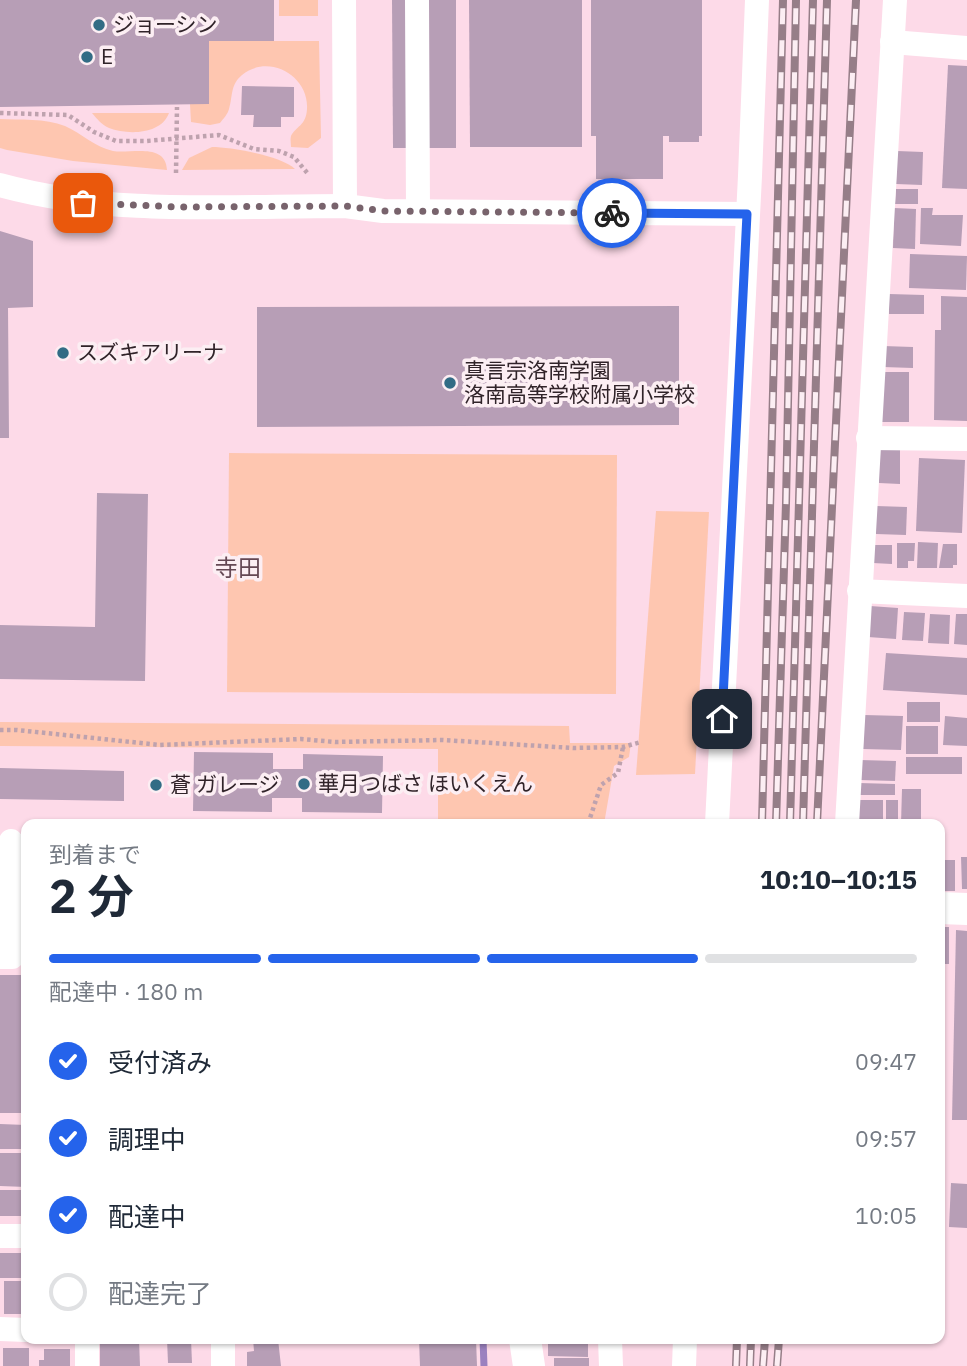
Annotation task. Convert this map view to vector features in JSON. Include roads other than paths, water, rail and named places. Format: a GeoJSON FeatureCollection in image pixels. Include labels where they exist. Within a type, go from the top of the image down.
{"type":"FeatureCollection","features":[{"type":"Feature","properties":{"kind":"main road"},"geometry":{"type":"LineString","coordinates":[[945,908],[967,909]]}},
{"type":"Feature","properties":{"kind":"main road"},"geometry":{"type":"LineString","coordinates":[[527,1344],[529,1366]]}},
{"type":"Feature","properties":{"kind":"street"},"geometry":{"type":"LineString","coordinates":[[344,0],[345,206]]}},
{"type":"Feature","properties":{"kind":"street"},"geometry":{"type":"LineString","coordinates":[[416,0],[418,211]]}},
{"type":"Feature","properties":{"kind":"street"},"geometry":{"type":"LineString","coordinates":[[717,819],[757,0]]}},
{"type":"Feature","properties":{"kind":"street"},"geometry":{"type":"LineString","coordinates":[[847,819],[895,0]]}},
{"type":"Feature","properties":{"kind":"street"},"geometry":{"type":"LineString","coordinates":[[892,42],[967,47]]}},
{"type":"Feature","properties":{"kind":"street"},"geometry":{"type":"LineString","coordinates":[[0,185],[49,197],[106,205],[345,206],[383,211],[747,214]]}},
{"type":"Feature","properties":{"kind":"street"},"geometry":{"type":"LineString","coordinates":[[868,438],[967,439]]}},
{"type":"Feature","properties":{"kind":"street"},"geometry":{"type":"LineString","coordinates":[[859,591],[967,596]]}},
{"type":"Feature","properties":{"kind":"street"},"geometry":{"type":"LineString","coordinates":[[0,957],[12,957],[12,841]]}},
{"type":"Feature","properties":{"kind":"street"},"geometry":{"type":"LineString","coordinates":[[0,1236],[21,1236]]}},
{"type":"Feature","properties":{"kind":"street"},"geometry":{"type":"LineString","coordinates":[[0,1329],[21,1330]]}},
{"type":"Feature","properties":{"kind":"street"},"geometry":{"type":"LineString","coordinates":[[87,1344],[87,1366]]}},
{"type":"Feature","properties":{"kind":"street"},"geometry":{"type":"LineString","coordinates":[[223,1344],[223,1366]]}},
{"type":"Feature","properties":{"kind":"street"},"geometry":{"type":"LineString","coordinates":[[610,1344],[611,1366]]}},
{"type":"Feature","properties":{"kind":"street"},"geometry":{"type":"LineString","coordinates":[[684,1366],[685,1344]]}},
{"type":"Feature","properties":{"kind":"waterway"},"geometry":{"type":"LineString","coordinates":[[483,1344],[484,1366]]}},
{"type":"Feature","properties":{"kind":"railway"},"geometry":{"type":"LineString","coordinates":[[762,819],[783,0]]}},
{"type":"Feature","properties":{"kind":"railway"},"geometry":{"type":"LineString","coordinates":[[776,819],[786,503],[796,0]]}},
{"type":"Feature","properties":{"kind":"railway"},"geometry":{"type":"LineString","coordinates":[[790,819],[813,0]]}},
{"type":"Feature","properties":{"kind":"railway"},"geometry":{"type":"LineString","coordinates":[[803,819],[827,0]]}},
{"type":"Feature","properties":{"kind":"railway"},"geometry":{"type":"LineString","coordinates":[[817,819],[856,0]]}},
{"type":"Feature","properties":{"kind":"railway"},"geometry":{"type":"LineString","coordinates":[[736,1366],[737,1344]]}},
{"type":"Feature","properties":{"kind":"railway"},"geometry":{"type":"LineString","coordinates":[[750,1366],[751,1344]]}},
{"type":"Feature","properties":{"kind":"railway"},"geometry":{"type":"LineString","coordinates":[[763,1366],[765,1344]]}},
{"type":"Feature","properties":{"kind":"railway"},"geometry":{"type":"LineString","coordinates":[[777,1366],[779,1344]]}},
{"type":"Feature","properties":{"kind":"place","name":"ジョーシン"},"geometry":{"type":"Point","coordinates":[99,25]}},
{"type":"Feature","properties":{"kind":"place","name":"E"},"geometry":{"type":"Point","coordinates":[87,57]}},
{"type":"Feature","properties":{"kind":"place","name":"スズキアリーナ"},"geometry":{"type":"Point","coordinates":[63,353]}},
{"type":"Feature","properties":{"kind":"place","name":"真言宗洛南学園 洛南高等学校附属小学校"},"geometry":{"type":"Point","coordinates":[450,383]}},
{"type":"Feature","properties":{"kind":"place","name":"華月つばさ ほいくえん"},"geometry":{"type":"Point","coordinates":[304,784]}},
{"type":"Feature","properties":{"kind":"place","name":"蒼 ガレージ"},"geometry":{"type":"Point","coordinates":[156,785]}},
{"type":"Feature","properties":{"kind":"district","name":"寺田"},"geometry":{"type":"Point","coordinates":[238,568]}}]}
